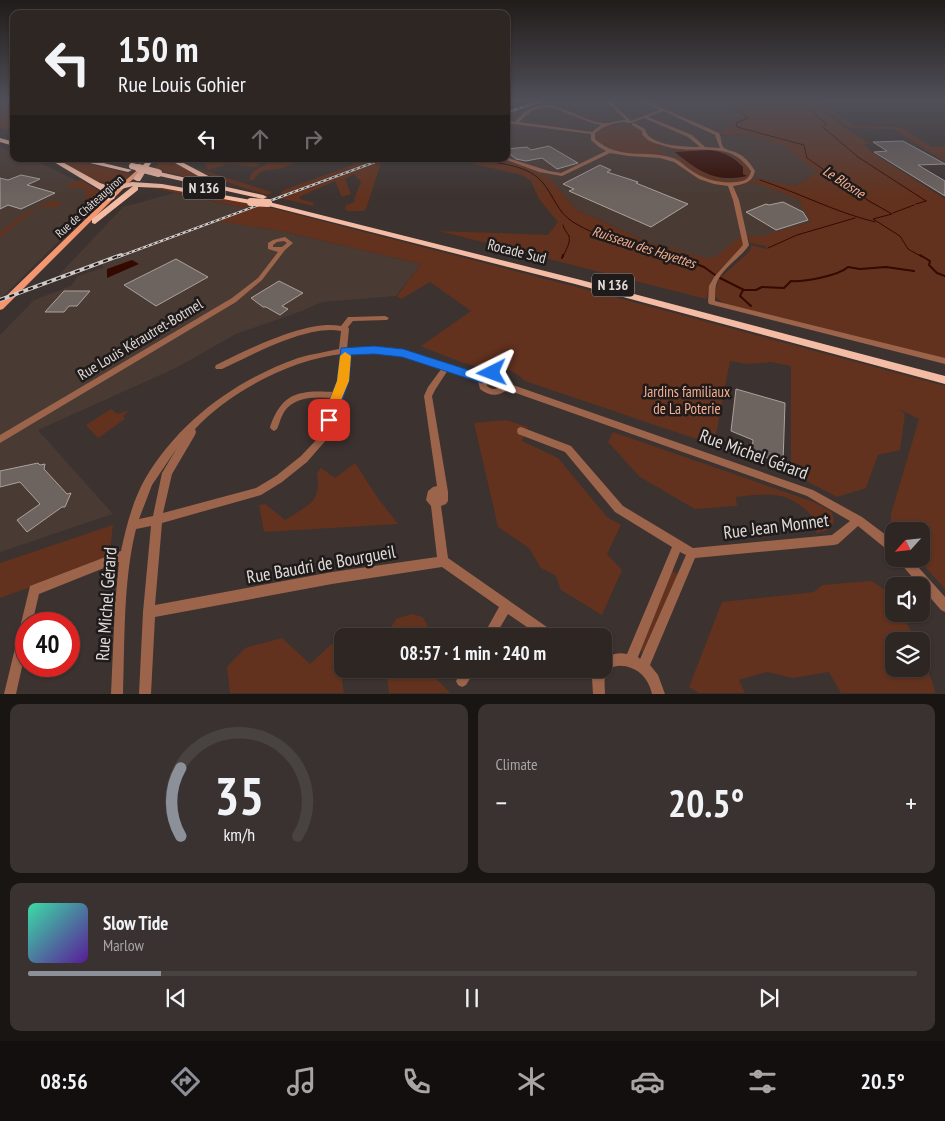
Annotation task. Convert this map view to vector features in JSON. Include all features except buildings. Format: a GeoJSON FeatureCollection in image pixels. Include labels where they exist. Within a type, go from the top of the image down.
{"type":"FeatureCollection","features":[{"type":"Feature","properties":{"kind":"highway"},"geometry":{"type":"LineString","coordinates":[[57,162],[110,193],[110,199]]}},
{"type":"Feature","properties":{"kind":"highway","name":"Rocade Sud"},"geometry":{"type":"LineString","coordinates":[[96,162],[232,190],[265,202],[582,277],[945,372]]}},
{"type":"Feature","properties":{"kind":"highway","name":"Rocade Sud"},"geometry":{"type":"LineString","coordinates":[[109,162],[130,168]]}},
{"type":"Feature","properties":{"kind":"highway"},"geometry":{"type":"LineString","coordinates":[[133,181],[131,181],[151,162]]}},
{"type":"Feature","properties":{"kind":"highway"},"geometry":{"type":"LineString","coordinates":[[176,162],[232,190]]}},
{"type":"Feature","properties":{"kind":"highway"},"geometry":{"type":"LineString","coordinates":[[180,162],[192,171]]}},
{"type":"Feature","properties":{"kind":"highway","name":"Rocade Sud"},"geometry":{"type":"LineString","coordinates":[[156,174],[560,277],[945,380]]}},
{"type":"Feature","properties":{"kind":"highway"},"geometry":{"type":"LineString","coordinates":[[98,185],[108,189],[120,188],[133,181],[265,202]]}},
{"type":"Feature","properties":{"kind":"highway"},"geometry":{"type":"LineString","coordinates":[[95,221],[131,190],[149,185]]}},
{"type":"Feature","properties":{"kind":"main road","name":"Rue de Châteaugiron"},"geometry":{"type":"LineString","coordinates":[[58,251],[95,221],[151,162]]}},
{"type":"Feature","properties":{"kind":"main road","name":"Rue de Châteaugiron"},"geometry":{"type":"LineString","coordinates":[[0,306],[120,188]]}},
{"type":"Feature","properties":{"kind":"street"},"geometry":{"type":"LineString","coordinates":[[588,132],[593,133],[595,141],[610,151],[669,159],[706,180],[730,185],[747,181],[752,177],[753,171],[746,161],[723,149],[686,148],[666,145],[647,138],[644,132]]}},
{"type":"Feature","properties":{"kind":"street"},"geometry":{"type":"LineString","coordinates":[[681,132],[690,136],[703,147]]}},
{"type":"Feature","properties":{"kind":"street"},"geometry":{"type":"LineString","coordinates":[[711,132],[719,136],[723,149]]}},
{"type":"Feature","properties":{"kind":"street"},"geometry":{"type":"LineString","coordinates":[[714,148],[720,144]]}},
{"type":"Feature","properties":{"kind":"street"},"geometry":{"type":"LineString","coordinates":[[510,160],[523,162],[553,174],[562,175],[610,151]]}},
{"type":"Feature","properties":{"kind":"street"},"geometry":{"type":"LineString","coordinates":[[730,185],[746,245],[742,253],[714,281],[710,302],[945,361]]}},
{"type":"Feature","properties":{"kind":"street","name":"Rue Louis Kérautret-Botmel"},"geometry":{"type":"LineString","coordinates":[[0,439],[234,300],[260,279],[283,249]]}},
{"type":"Feature","properties":{"kind":"street"},"geometry":{"type":"LineString","coordinates":[[132,524],[157,520],[258,492],[270,486],[304,459],[323,439],[343,381],[344,328],[351,319],[384,318]]}},
{"type":"Feature","properties":{"kind":"street"},"geometry":{"type":"LineString","coordinates":[[219,367],[251,351],[286,338],[332,327],[344,328]]}},
{"type":"Feature","properties":{"kind":"street","name":"Rue Michel Gérard"},"geometry":{"type":"LineString","coordinates":[[117,694],[125,556],[132,524],[151,478],[177,442],[222,400],[248,383],[285,366],[316,356],[344,351],[393,352],[447,366],[482,379]]}},
{"type":"Feature","properties":{"kind":"street"},"geometry":{"type":"LineString","coordinates":[[447,366],[428,396],[444,501],[436,504],[443,561],[539,628]]}},
{"type":"Feature","properties":{"kind":"street"},"geometry":{"type":"LineString","coordinates":[[490,374],[498,374],[505,378],[506,386],[498,392],[489,392],[483,387],[482,379],[490,374]]}},
{"type":"Feature","properties":{"kind":"street","name":"Rue Michel Gérard"},"geometry":{"type":"LineString","coordinates":[[506,386],[792,486],[830,502],[858,520],[885,541]]}},
{"type":"Feature","properties":{"kind":"street"},"geometry":{"type":"LineString","coordinates":[[274,427],[281,407],[288,402],[307,393],[337,395]]}},
{"type":"Feature","properties":{"kind":"street","name":"Rue Michel Gérard"},"geometry":{"type":"LineString","coordinates":[[145,694],[149,612],[157,520],[167,473],[189,435],[222,400]]}},
{"type":"Feature","properties":{"kind":"street"},"geometry":{"type":"LineString","coordinates":[[521,431],[568,448],[619,509],[692,553],[643,666]]}},
{"type":"Feature","properties":{"kind":"street","name":"Rue Jean Monnet"},"geometry":{"type":"LineString","coordinates":[[692,553],[834,540],[858,520]]}},
{"type":"Feature","properties":{"kind":"street"},"geometry":{"type":"LineString","coordinates":[[631,659],[678,545]]}},
{"type":"Feature","properties":{"kind":"street"},"geometry":{"type":"LineString","coordinates":[[29,612],[34,590],[125,556]]}},
{"type":"Feature","properties":{"kind":"street","name":"Rue Baudri de Bourgueil"},"geometry":{"type":"LineString","coordinates":[[149,612],[332,578],[443,561]]}},
{"type":"Feature","properties":{"kind":"street"},"geometry":{"type":"LineString","coordinates":[[912,568],[945,606]]}},
{"type":"Feature","properties":{"kind":"street"},"geometry":{"type":"LineString","coordinates":[[494,628],[507,605]]}},
{"type":"Feature","properties":{"kind":"street"},"geometry":{"type":"LineString","coordinates":[[612,661],[617,658],[631,659],[643,666],[653,678],[659,694]]}},
{"type":"Feature","properties":{"kind":"street"},"geometry":{"type":"LineString","coordinates":[[10,694],[15,672]]}},
{"type":"Feature","properties":{"kind":"street"},"geometry":{"type":"LineString","coordinates":[[597,678],[599,694]]}},
{"type":"Feature","properties":{"kind":"shaded area"},"geometry":{"type":"Polygon","coordinates":[[[510,132],[708,132],[716,136],[742,134],[784,145],[817,172],[796,186],[756,178],[752,182],[797,198],[811,222],[764,237],[741,238],[711,265],[648,242],[575,209],[551,179],[501,162],[510,162],[510,132]]]}},
{"type":"Feature","properties":{"kind":"shaded area"},"geometry":{"type":"Polygon","coordinates":[[[0,148],[10,151],[10,162],[39,162],[79,182],[103,198],[0,299],[0,148]]]}},
{"type":"Feature","properties":{"kind":"shaded area"},"geometry":{"type":"Polygon","coordinates":[[[709,150],[732,157],[743,167],[743,174],[747,176],[726,178],[708,174],[675,152],[709,150]]]}},
{"type":"Feature","properties":{"kind":"shaded area"},"geometry":{"type":"Polygon","coordinates":[[[379,162],[280,198],[275,197],[366,163],[379,162]]]}},
{"type":"Feature","properties":{"kind":"shaded area"},"geometry":{"type":"Polygon","coordinates":[[[174,193],[244,208],[256,204],[260,205],[219,221],[286,232],[421,264],[396,296],[322,302],[236,334],[176,368],[38,430],[113,514],[0,552],[0,335],[34,300],[71,286],[78,276],[103,268],[102,264],[24,292],[27,289],[56,278],[123,207],[174,193]]]}},
{"type":"Feature","properties":{"kind":"shaded area"},"geometry":{"type":"Polygon","coordinates":[[[132,260],[139,264],[107,278],[107,269],[132,260]]]}},
{"type":"Feature","properties":{"kind":"green space"},"geometry":{"type":"Polygon","coordinates":[[[597,132],[642,132],[645,138],[659,143],[702,148],[728,153],[740,160],[750,170],[749,177],[740,182],[730,184],[719,183],[697,174],[668,158],[680,156],[702,171],[729,180],[738,179],[745,175],[732,157],[721,152],[709,150],[675,152],[664,146],[656,150],[667,154],[667,157],[639,155],[621,152],[604,145],[596,140],[597,132]]]}},
{"type":"Feature","properties":{"kind":"green space"},"geometry":{"type":"Polygon","coordinates":[[[715,132],[853,132],[869,143],[864,145],[873,153],[945,199],[945,360],[725,304],[714,296],[719,279],[750,251],[751,245],[766,249],[766,246],[750,243],[748,236],[762,236],[811,222],[797,198],[754,183],[737,187],[738,189],[735,187],[749,183],[756,178],[796,186],[817,172],[782,145],[742,134],[725,135],[715,132]]]}},
{"type":"Feature","properties":{"kind":"green space"},"geometry":{"type":"Polygon","coordinates":[[[899,132],[909,132],[931,147],[945,146],[945,162],[899,132]]]}},
{"type":"Feature","properties":{"kind":"green space"},"geometry":{"type":"Polygon","coordinates":[[[60,162],[82,162],[131,174],[117,188],[110,188],[101,184],[106,181],[97,182],[60,162]]]}},
{"type":"Feature","properties":{"kind":"green space"},"geometry":{"type":"Polygon","coordinates":[[[161,162],[173,162],[213,183],[153,169],[161,162]]]}},
{"type":"Feature","properties":{"kind":"green space"},"geometry":{"type":"Polygon","coordinates":[[[204,162],[254,162],[261,164],[255,167],[229,164],[208,170],[204,162]]]}},
{"type":"Feature","properties":{"kind":"green space"},"geometry":{"type":"Polygon","coordinates":[[[266,162],[298,162],[282,168],[263,171],[254,180],[249,180],[253,172],[266,164],[266,162]]]}},
{"type":"Feature","properties":{"kind":"green space"},"geometry":{"type":"Polygon","coordinates":[[[379,162],[384,162],[381,163],[364,211],[347,211],[345,209],[346,205],[355,202],[354,199],[361,182],[354,174],[345,179],[351,194],[342,197],[335,181],[299,197],[314,203],[313,206],[280,198],[379,162]]]}},
{"type":"Feature","properties":{"kind":"green space"},"geometry":{"type":"Polygon","coordinates":[[[464,162],[508,162],[522,165],[551,179],[575,209],[648,242],[706,258],[715,257],[740,237],[744,246],[712,278],[706,299],[439,231],[548,235],[558,222],[539,199],[531,181],[522,175],[464,162]]]}},
{"type":"Feature","properties":{"kind":"green space"},"geometry":{"type":"Polygon","coordinates":[[[354,163],[367,163],[282,195],[281,193],[284,190],[354,163]]]}},
{"type":"Feature","properties":{"kind":"green space"},"geometry":{"type":"Polygon","coordinates":[[[195,168],[272,192],[268,195],[249,190],[195,168]]]}},
{"type":"Feature","properties":{"kind":"green space"},"geometry":{"type":"Polygon","coordinates":[[[81,180],[104,194],[104,197],[89,211],[80,211],[88,203],[84,202],[87,191],[77,187],[71,189],[66,185],[81,180]]]}},
{"type":"Feature","properties":{"kind":"green space"},"geometry":{"type":"Polygon","coordinates":[[[149,187],[159,187],[256,204],[244,208],[149,187]]]}},
{"type":"Feature","properties":{"kind":"green space"},"geometry":{"type":"Polygon","coordinates":[[[51,201],[62,203],[57,207],[38,207],[0,237],[0,232],[27,212],[51,201]]]}},
{"type":"Feature","properties":{"kind":"green space","name":"Jardins familiaux de La Poterie"},"geometry":{"type":"Polygon","coordinates":[[[260,205],[592,291],[945,386],[945,589],[926,568],[930,568],[930,522],[891,522],[891,514],[919,419],[899,409],[905,414],[900,450],[878,455],[866,488],[837,497],[791,473],[791,366],[771,362],[747,364],[730,361],[714,445],[525,381],[510,371],[471,365],[421,346],[471,311],[430,282],[401,299],[397,296],[421,264],[286,232],[218,221],[260,205]]]}},
{"type":"Feature","properties":{"kind":"green space"},"geometry":{"type":"Polygon","coordinates":[[[111,409],[118,414],[129,410],[123,416],[125,419],[98,438],[86,425],[111,409]]]}},
{"type":"Feature","properties":{"kind":"green space"},"geometry":{"type":"Polygon","coordinates":[[[506,420],[528,427],[522,441],[558,458],[607,517],[621,525],[607,554],[622,570],[602,615],[561,590],[556,576],[541,568],[529,548],[498,527],[474,423],[506,420]]]}},
{"type":"Feature","properties":{"kind":"green space"},"geometry":{"type":"Polygon","coordinates":[[[613,432],[814,502],[832,512],[834,521],[830,529],[816,534],[818,524],[800,505],[782,496],[761,494],[736,497],[737,506],[695,509],[640,477],[608,442],[613,432]]]}},
{"type":"Feature","properties":{"kind":"green space"},"geometry":{"type":"Polygon","coordinates":[[[355,463],[377,497],[398,524],[264,532],[259,505],[265,504],[285,520],[312,502],[317,491],[317,473],[321,468],[335,478],[355,463]]]}},
{"type":"Feature","properties":{"kind":"green space"},"geometry":{"type":"Polygon","coordinates":[[[113,525],[109,559],[0,598],[0,563],[113,525]]]}},
{"type":"Feature","properties":{"kind":"green space"},"geometry":{"type":"Polygon","coordinates":[[[671,570],[683,577],[650,657],[638,649],[671,570]]]}},
{"type":"Feature","properties":{"kind":"green space"},"geometry":{"type":"Polygon","coordinates":[[[872,581],[885,591],[885,622],[906,622],[912,632],[885,632],[885,677],[930,676],[935,693],[841,693],[829,672],[793,678],[767,672],[739,680],[745,693],[699,693],[689,687],[722,602],[814,592],[822,585],[872,581]]]}},
{"type":"Feature","properties":{"kind":"green space"},"geometry":{"type":"Polygon","coordinates":[[[412,614],[423,617],[429,628],[391,628],[396,619],[412,614]]]}},
{"type":"Feature","properties":{"kind":"green space"},"geometry":{"type":"Polygon","coordinates":[[[282,638],[310,664],[334,642],[334,678],[342,678],[344,693],[230,693],[227,667],[245,648],[282,638]]]}},
{"type":"Feature","properties":{"kind":"green space"},"geometry":{"type":"Polygon","coordinates":[[[387,678],[436,678],[450,693],[389,693],[387,678]]]}},
{"type":"Feature","properties":{"kind":"waterway","name":"Le Blosne"},"geometry":{"type":"LineString","coordinates":[[757,132],[804,145],[807,158],[869,201],[892,214],[873,219],[900,236],[908,249],[922,257]]}},
{"type":"Feature","properties":{"kind":"waterway"},"geometry":{"type":"LineString","coordinates":[[829,132],[858,157],[926,201],[916,204]]}},
{"type":"Feature","properties":{"kind":"waterway","name":"Ruisseau des Hayettes"},"geometry":{"type":"LineString","coordinates":[[491,162],[521,168],[537,177],[547,188],[563,214],[585,229],[611,239],[678,257]]}},
{"type":"Feature","properties":{"kind":"waterway"},"geometry":{"type":"LineString","coordinates":[[760,180],[875,222]]}},
{"type":"Feature","properties":{"kind":"waterway"},"geometry":{"type":"LineString","coordinates":[[893,213],[914,205]]}},
{"type":"Feature","properties":{"kind":"waterway"},"geometry":{"type":"LineString","coordinates":[[768,248],[797,235],[855,218]]}},
{"type":"Feature","properties":{"kind":"waterway"},"geometry":{"type":"LineString","coordinates":[[563,225],[569,236],[569,244],[563,257]]}},
{"type":"Feature","properties":{"kind":"waterway","name":"Ruisseau des Hayettes"},"geometry":{"type":"LineString","coordinates":[[673,255],[704,267],[715,275]]}},
{"type":"Feature","properties":{"kind":"waterway","name":"Le Blosne"},"geometry":{"type":"LineString","coordinates":[[920,255],[930,261],[929,265],[937,273],[945,276]]}},
{"type":"Feature","properties":{"kind":"waterway","name":"Ruisseau des Hayettes"},"geometry":{"type":"LineString","coordinates":[[720,278],[744,290],[756,290],[762,287],[784,288],[791,281],[821,278],[848,267],[860,269],[886,267],[914,271]]}},
{"type":"Feature","properties":{"kind":"waterway"},"geometry":{"type":"LineString","coordinates":[[743,290],[740,296],[751,306]]}},
{"type":"Feature","properties":{"kind":"railway"},"geometry":{"type":"LineString","coordinates":[[118,257],[375,162]]}},
{"type":"Feature","properties":{"kind":"railway"},"geometry":{"type":"LineString","coordinates":[[0,300],[121,255]]}},
{"type":"Feature","properties":{"kind":"slow traffic"},"geometry":{"type":"LineString","coordinates":[[336,399],[343,381],[345,356]]}},
{"type":"Feature","properties":{"kind":"route"},"geometry":{"type":"LineString","coordinates":[[329,420],[343,381],[346,351],[374,350],[403,353],[482,379],[492,373]]}}]}
